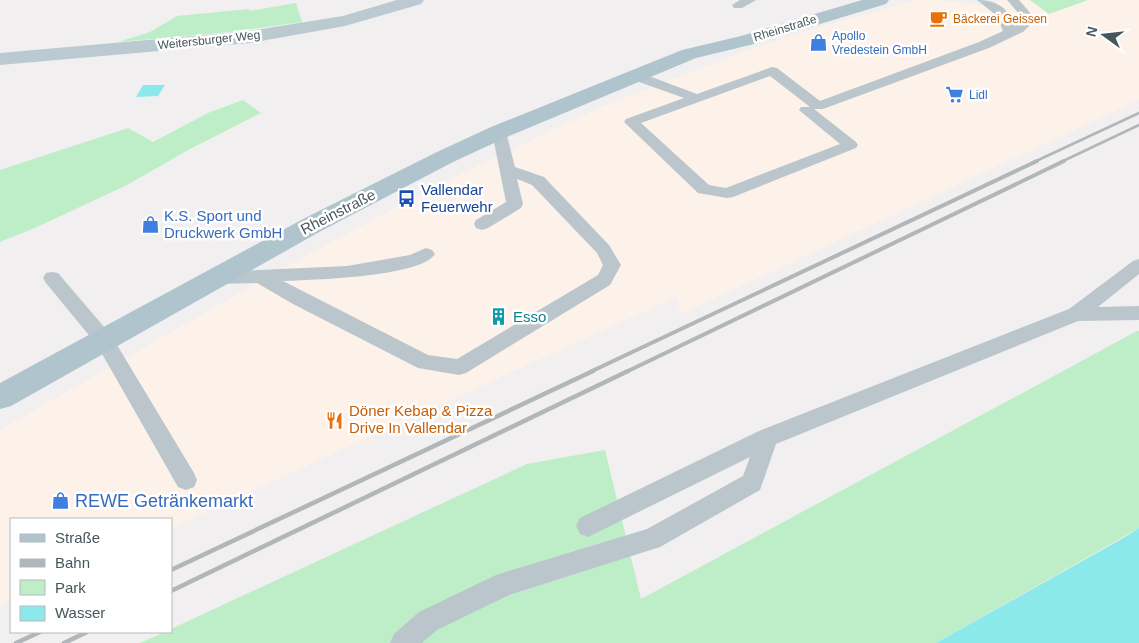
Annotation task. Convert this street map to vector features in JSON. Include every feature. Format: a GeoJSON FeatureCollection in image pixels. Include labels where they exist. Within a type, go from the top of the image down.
{"type":"FeatureCollection","features":[{"type":"Feature","properties":{"kind":"main road","name":"Rheinstraße"},"geometry":{"type":"LineString","coordinates":[[688,54],[718,37],[833,0]]}},
{"type":"Feature","properties":{"kind":"main road","name":"Rheinstraße"},"geometry":{"type":"LineString","coordinates":[[0,397],[312,225],[498,132],[688,54],[747,40],[880,0]]}},
{"type":"Feature","properties":{"kind":"street","name":"Weitersburger Weg"},"geometry":{"type":"LineString","coordinates":[[0,59],[209,42],[266,35],[345,21],[414,0]]}},
{"type":"Feature","properties":{"kind":"lane"},"geometry":{"type":"LineString","coordinates":[[738,5],[750,0]]}},
{"type":"Feature","properties":{"kind":"lane"},"geometry":{"type":"LineString","coordinates":[[983,0],[1002,13],[1010,33]]}},
{"type":"Feature","properties":{"kind":"lane"},"geometry":{"type":"LineString","coordinates":[[806,110],[851,145],[726,193],[704,189],[631,122],[772,71],[818,106],[977,48],[1010,33],[1026,23],[1027,20],[1024,11],[1013,0]]}},
{"type":"Feature","properties":{"kind":"lane"},"geometry":{"type":"LineString","coordinates":[[633,75],[696,98]]}},
{"type":"Feature","properties":{"kind":"lane"},"geometry":{"type":"LineString","coordinates":[[482,224],[515,204],[498,132]]}},
{"type":"Feature","properties":{"kind":"lane"},"geometry":{"type":"LineString","coordinates":[[258,275],[299,299],[425,362],[459,367],[604,280],[612,265],[603,250],[538,181],[507,170]]}},
{"type":"Feature","properties":{"kind":"lane"},"geometry":{"type":"LineString","coordinates":[[218,278],[347,272],[414,261],[426,254]]}},
{"type":"Feature","properties":{"kind":"lane"},"geometry":{"type":"LineString","coordinates":[[588,526],[767,438],[1076,314],[1139,265]]}},
{"type":"Feature","properties":{"kind":"lane"},"geometry":{"type":"LineString","coordinates":[[52,278],[104,340],[186,480]]}},
{"type":"Feature","properties":{"kind":"lane"},"geometry":{"type":"LineString","coordinates":[[1076,314],[1139,313]]}},
{"type":"Feature","properties":{"kind":"lane"},"geometry":{"type":"LineString","coordinates":[[403,643],[428,621],[506,584],[652,539],[744,488],[752,483],[767,438]]}},
{"type":"Feature","properties":{"kind":"shaded area"},"geometry":{"type":"Polygon","coordinates":[[[917,0],[940,0],[980,5],[1007,0],[1139,0],[1139,100],[681,314],[676,297],[172,528],[172,518],[10,518],[10,601],[0,606],[0,430],[287,266],[444,182],[608,104],[754,48],[826,25],[917,0]]]}},
{"type":"Feature","properties":{"kind":"green space"},"geometry":{"type":"Polygon","coordinates":[[[1030,0],[1088,0],[1049,14],[1030,0]]]}},
{"type":"Feature","properties":{"kind":"green space"},"geometry":{"type":"Polygon","coordinates":[[[296,3],[302,22],[230,32],[118,42],[150,32],[177,16],[249,9],[249,11],[296,3]]]}},
{"type":"Feature","properties":{"kind":"green space"},"geometry":{"type":"Polygon","coordinates":[[[243,100],[261,113],[190,149],[127,185],[0,242],[0,170],[128,128],[153,142],[208,113],[243,100]]]}},
{"type":"Feature","properties":{"kind":"green space"},"geometry":{"type":"Polygon","coordinates":[[[1139,331],[1139,528],[936,643],[140,643],[163,633],[172,633],[172,629],[527,464],[605,450],[641,599],[1139,331]]]}},
{"type":"Feature","properties":{"kind":"water"},"geometry":{"type":"Polygon","coordinates":[[[143,85],[165,85],[158,96],[136,97],[143,85]]]}},
{"type":"Feature","properties":{"kind":"water"},"geometry":{"type":"Polygon","coordinates":[[[1139,528],[1139,643],[936,643],[1125,537],[1139,528]]]}},
{"type":"Feature","properties":{"kind":"railway"},"geometry":{"type":"LineString","coordinates":[[1034,162],[1139,113]]}},
{"type":"Feature","properties":{"kind":"railway"},"geometry":{"type":"LineString","coordinates":[[1061,162],[1139,125]]}},
{"type":"Feature","properties":{"kind":"railway"},"geometry":{"type":"LineString","coordinates":[[590,372],[1037,161]]}},
{"type":"Feature","properties":{"kind":"railway"},"geometry":{"type":"LineString","coordinates":[[626,372],[1064,161]]}},
{"type":"Feature","properties":{"kind":"railway"},"geometry":{"type":"LineString","coordinates":[[172,570],[593,371]]}},
{"type":"Feature","properties":{"kind":"railway"},"geometry":{"type":"LineString","coordinates":[[172,591],[628,371]]}},
{"type":"Feature","properties":{"kind":"railway"},"geometry":{"type":"LineString","coordinates":[[16,643],[38,633]]}},
{"type":"Feature","properties":{"kind":"railway"},"geometry":{"type":"LineString","coordinates":[[64,643],[85,633]]}},
{"type":"Feature","properties":{"kind":"place","name":"Bäckerei Geissen"},"geometry":{"type":"Point","coordinates":[939,19]}},
{"type":"Feature","properties":{"kind":"place","name":"Apollo Vredestein GmbH"},"geometry":{"type":"Point","coordinates":[818,43]}},
{"type":"Feature","properties":{"kind":"place","name":"Lidl"},"geometry":{"type":"Point","coordinates":[955,95]}},
{"type":"Feature","properties":{"kind":"place","name":"Vallendar Feuerwehr"},"geometry":{"type":"Point","coordinates":[407,199]}},
{"type":"Feature","properties":{"kind":"place","name":"K.S. Sport und Druckwerk GmbH"},"geometry":{"type":"Point","coordinates":[150,225]}},
{"type":"Feature","properties":{"kind":"place","name":"Esso"},"geometry":{"type":"Point","coordinates":[499,317]}},
{"type":"Feature","properties":{"kind":"place","name":"Döner Kebap & Pizza Drive In Vallendar"},"geometry":{"type":"Point","coordinates":[335,420]}},
{"type":"Feature","properties":{"kind":"place","name":"REWE Getränkemarkt"},"geometry":{"type":"Point","coordinates":[61,501]}}]}
